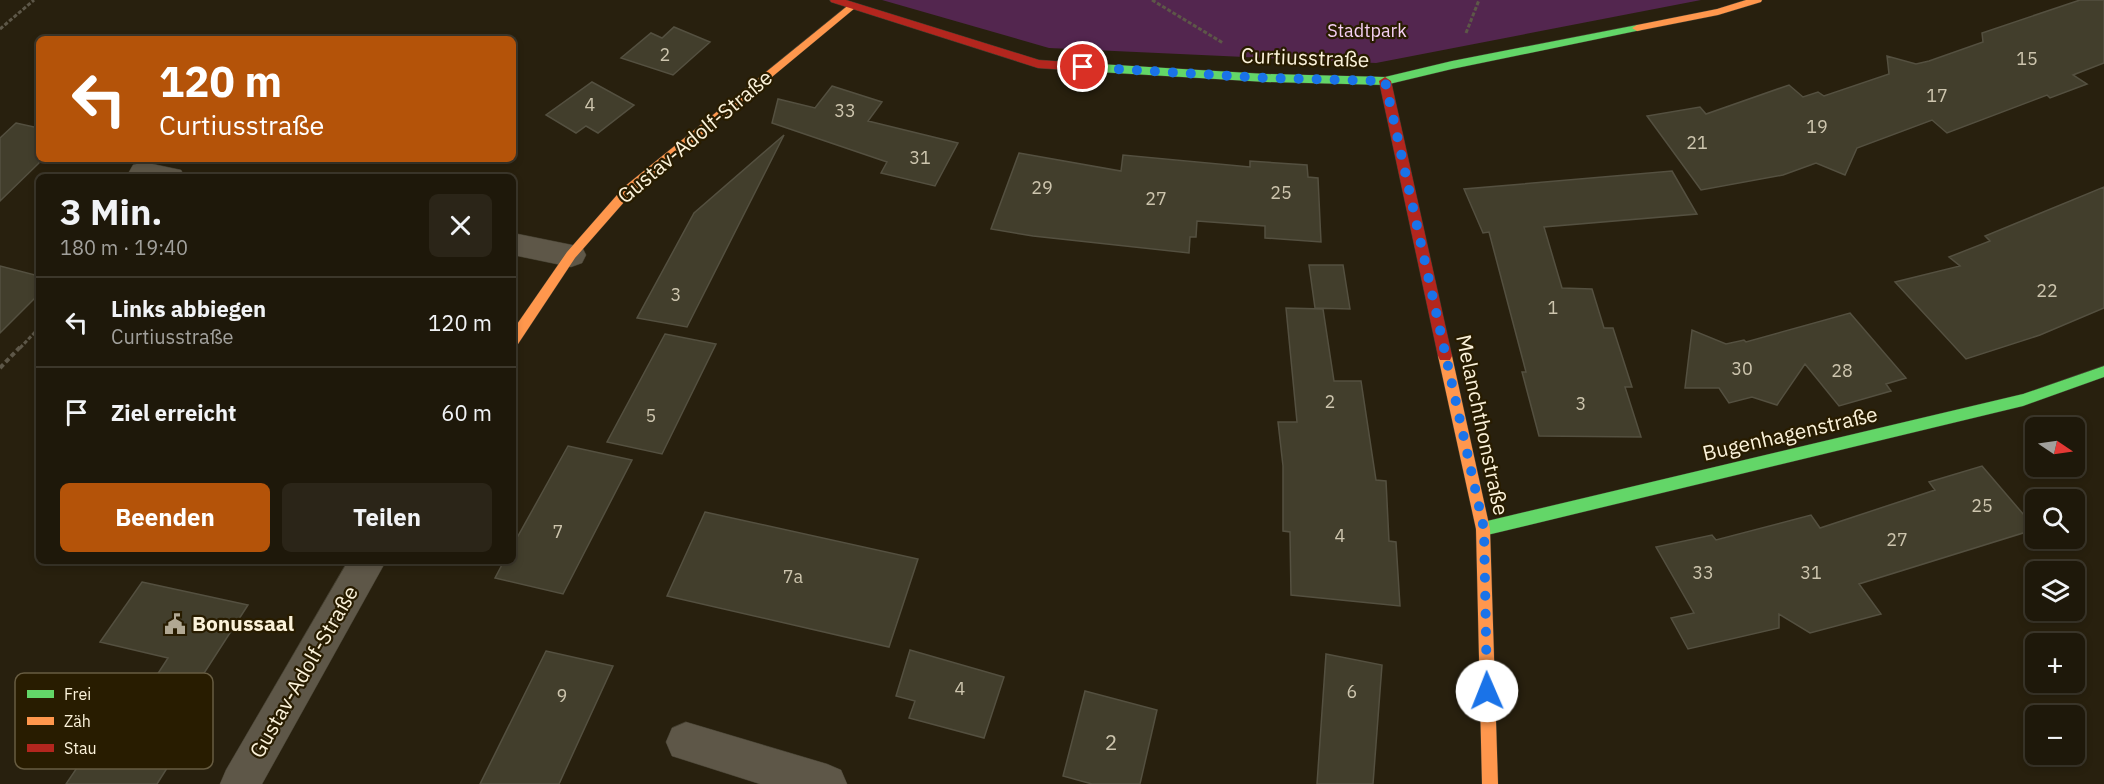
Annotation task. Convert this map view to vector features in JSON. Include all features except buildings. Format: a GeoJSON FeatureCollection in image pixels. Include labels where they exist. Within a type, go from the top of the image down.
{"type":"FeatureCollection","features":[{"type":"Feature","properties":{"kind":"street","name":"Curtiusstraße"},"geometry":{"type":"LineString","coordinates":[[835,0],[1038,64],[1266,78],[1385,81],[1452,65],[1718,12],[1757,0]]}},
{"type":"Feature","properties":{"kind":"street","name":"Gustav-Adolf-Straße"},"geometry":{"type":"LineString","coordinates":[[516,336],[571,255],[628,190],[851,6]]}},
{"type":"Feature","properties":{"kind":"street","name":"Melanchthonstraße"},"geometry":{"type":"LineString","coordinates":[[1385,81],[1484,529],[1490,784]]}},
{"type":"Feature","properties":{"kind":"street"},"geometry":{"type":"LineString","coordinates":[[143,172],[154,174]]}},
{"type":"Feature","properties":{"kind":"street"},"geometry":{"type":"LineString","coordinates":[[516,245],[571,255]]}},
{"type":"Feature","properties":{"kind":"street","name":"Bugenhagenstraße"},"geometry":{"type":"LineString","coordinates":[[1484,529],[2023,400],[2104,371]]}},
{"type":"Feature","properties":{"kind":"street","name":"Gustav-Adolf-Straße"},"geometry":{"type":"LineString","coordinates":[[240,784],[366,564]]}},
{"type":"Feature","properties":{"kind":"street"},"geometry":{"type":"LineString","coordinates":[[686,742],[827,784]]}},
{"type":"Feature","properties":{"kind":"path"},"geometry":{"type":"LineString","coordinates":[[0,29],[34,0]]}},
{"type":"Feature","properties":{"kind":"path"},"geometry":{"type":"LineString","coordinates":[[1152,0],[1265,67],[1266,78]]}},
{"type":"Feature","properties":{"kind":"path"},"geometry":{"type":"LineString","coordinates":[[0,368],[36,331]]}},
{"type":"Feature","properties":{"kind":"green space","name":"Stadtpark"},"geometry":{"type":"Polygon","coordinates":[[[882,0],[1701,0],[1376,63],[1049,48],[882,0]]]}},
{"type":"Feature","properties":{"kind":"traffic: fast"},"geometry":{"type":"LineString","coordinates":[[1082,67],[1266,78],[1385,81],[1452,65],[1637,28]]}},
{"type":"Feature","properties":{"kind":"traffic: fast"},"geometry":{"type":"LineString","coordinates":[[1483,529],[2023,400],[2104,371]]}},
{"type":"Feature","properties":{"kind":"traffic: slow"},"geometry":{"type":"LineString","coordinates":[[1637,28],[1718,12],[1757,0]]}},
{"type":"Feature","properties":{"kind":"traffic: slow"},"geometry":{"type":"LineString","coordinates":[[516,336],[571,255],[628,190],[851,6]]}},
{"type":"Feature","properties":{"kind":"traffic: slow"},"geometry":{"type":"LineString","coordinates":[[1445,356],[1483,529],[1490,784]]}},
{"type":"Feature","properties":{"kind":"traffic: jam"},"geometry":{"type":"LineString","coordinates":[[835,0],[1038,64],[1082,67]]}},
{"type":"Feature","properties":{"kind":"traffic: jam"},"geometry":{"type":"LineString","coordinates":[[1385,81],[1445,356]]}},
{"type":"Feature","properties":{"kind":"place","name":"Bonussaal"},"geometry":{"type":"Point","coordinates":[175,624]}},
{"type":"Feature","properties":{"kind":"route"},"geometry":{"type":"LineString","coordinates":[[1083,67],[1266,78],[1385,81],[1484,529],[1487,691]]}}]}
